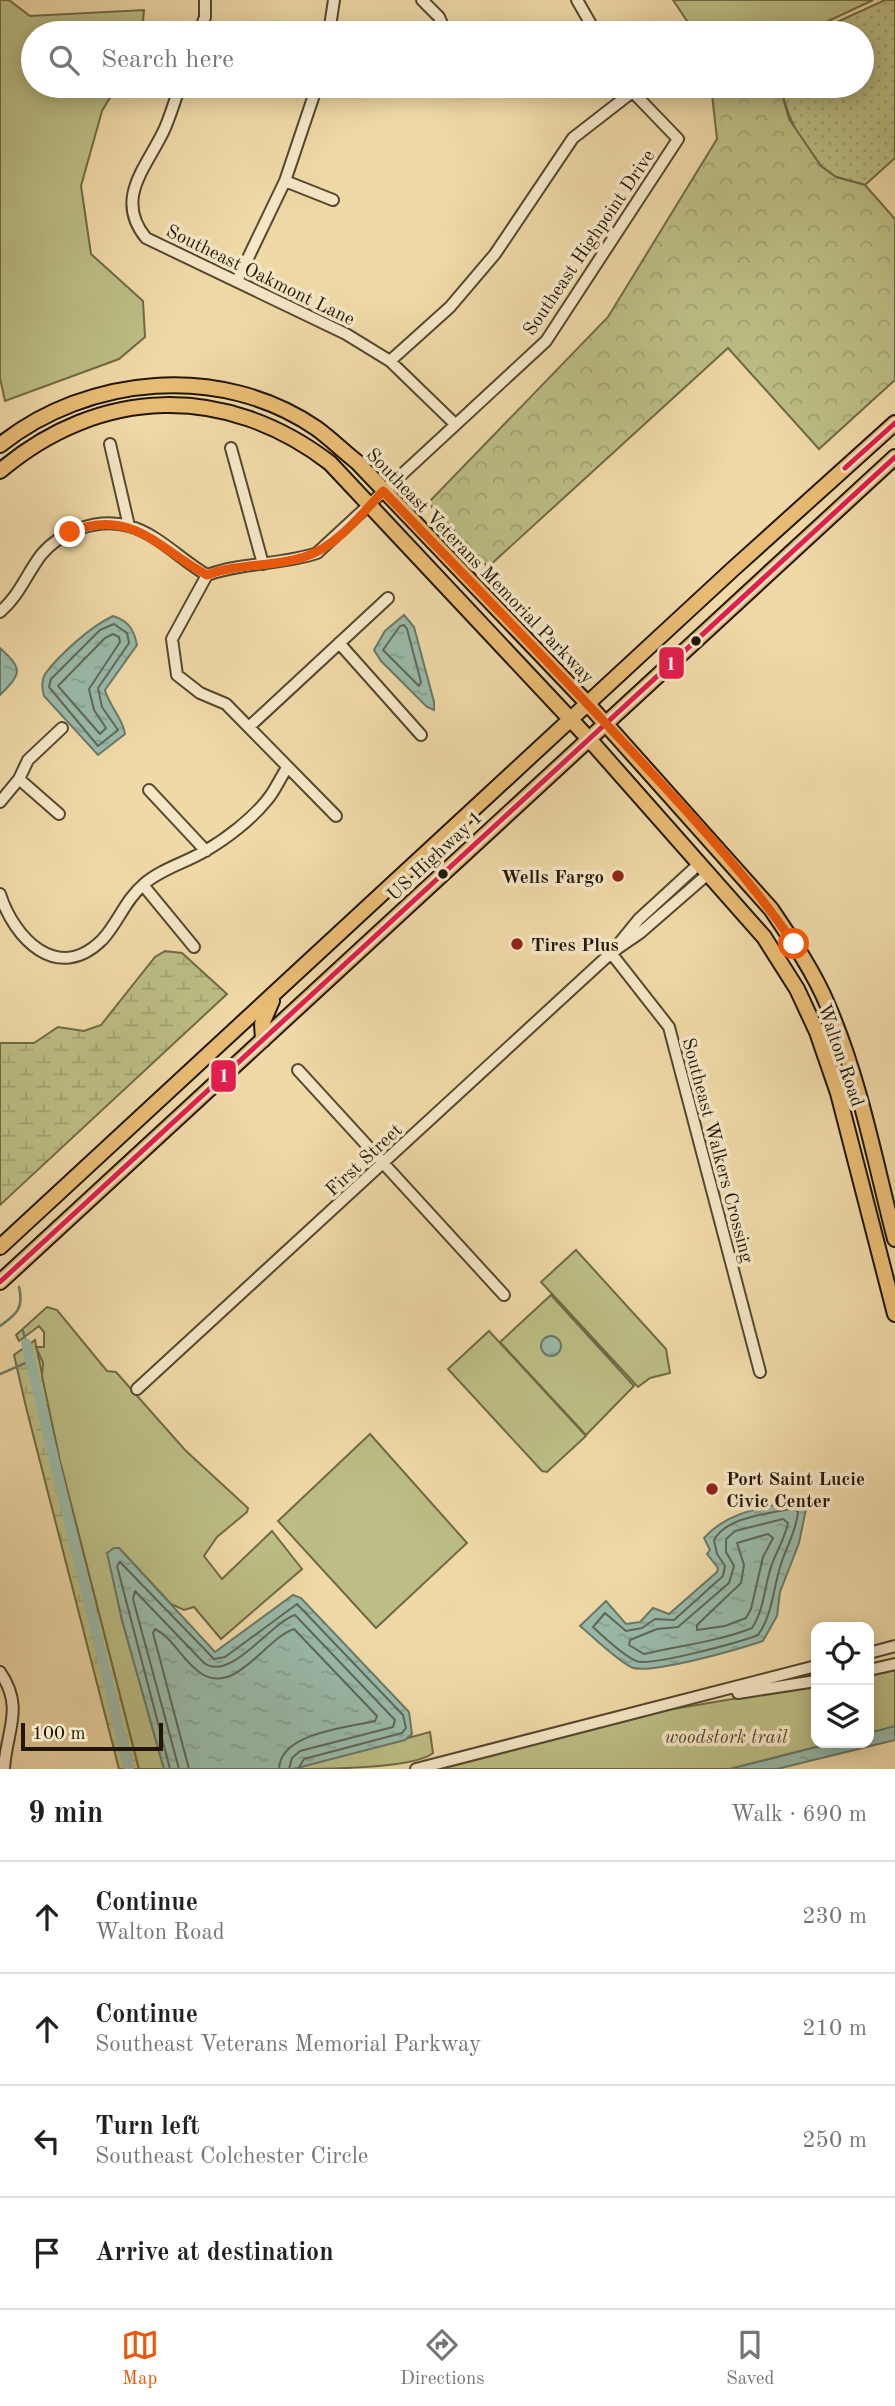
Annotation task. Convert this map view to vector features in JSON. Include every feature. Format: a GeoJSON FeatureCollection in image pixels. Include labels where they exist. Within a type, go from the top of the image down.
{"type":"FeatureCollection","features":[{"type":"Feature","properties":{"kind":"main road","name":"Southeast Veterans Memorial Parkway"},"geometry":{"type":"LineString","coordinates":[[0,445],[42,416],[100,394],[137,387],[195,387],[248,397],[315,428],[357,462],[587,703]]}},
{"type":"Feature","properties":{"kind":"main road","name":"Southeast Veterans Memorial Parkway"},"geometry":{"type":"LineString","coordinates":[[0,471],[23,451],[78,421],[106,411],[139,406],[190,406],[240,415],[306,444],[330,463],[569,719]]}},
{"type":"Feature","properties":{"kind":"main road","name":"US Highway 1"},"geometry":{"type":"LineString","coordinates":[[0,1247],[274,996],[569,719],[895,423]]}},
{"type":"Feature","properties":{"kind":"main road"},"geometry":{"type":"LineString","coordinates":[[881,470],[884,459],[895,446]]}},
{"type":"Feature","properties":{"kind":"main road","name":"US Highway 1"},"geometry":{"type":"LineString","coordinates":[[0,1282],[895,457]]}},
{"type":"Feature","properties":{"kind":"main road","name":"Walton Road"},"geometry":{"type":"LineString","coordinates":[[587,703],[741,873],[794,944],[827,1004],[842,1043],[895,1239]]}},
{"type":"Feature","properties":{"kind":"main road","name":"Walton Road"},"geometry":{"type":"LineString","coordinates":[[569,719],[764,937],[797,989],[817,1032],[838,1093],[895,1314]]}},
{"type":"Feature","properties":{"kind":"main road"},"geometry":{"type":"LineString","coordinates":[[262,1040],[262,1024],[274,996]]}},
{"type":"Feature","properties":{"kind":"main road"},"geometry":{"type":"LineString","coordinates":[[875,1236],[889,1255],[895,1275]]}},
{"type":"Feature","properties":{"kind":"street"},"geometry":{"type":"LineString","coordinates":[[204,21],[205,0]]}},
{"type":"Feature","properties":{"kind":"street"},"geometry":{"type":"LineString","coordinates":[[331,21],[334,0]]}},
{"type":"Feature","properties":{"kind":"street"},"geometry":{"type":"LineString","coordinates":[[422,0],[441,21]]}},
{"type":"Feature","properties":{"kind":"street"},"geometry":{"type":"LineString","coordinates":[[577,0],[589,21]]}},
{"type":"Feature","properties":{"kind":"street","name":"Southeast Oakmont Lane"},"geometry":{"type":"LineString","coordinates":[[176,98],[165,129],[142,169],[132,196],[133,222],[146,238],[346,334],[390,361],[455,424]]}},
{"type":"Feature","properties":{"kind":"street"},"geometry":{"type":"LineString","coordinates":[[236,281],[285,181],[313,98]]}},
{"type":"Feature","properties":{"kind":"street"},"geometry":{"type":"LineString","coordinates":[[390,361],[450,307],[495,254],[573,138],[620,98]]}},
{"type":"Feature","properties":{"kind":"street","name":"Southeast Highpoint Drive"},"geometry":{"type":"LineString","coordinates":[[207,575],[222,569],[302,558],[317,553],[546,341],[678,139],[637,98]]}},
{"type":"Feature","properties":{"kind":"street"},"geometry":{"type":"LineString","coordinates":[[285,181],[333,201]]}},
{"type":"Feature","properties":{"kind":"street"},"geometry":{"type":"LineString","coordinates":[[110,444],[129,526]]}},
{"type":"Feature","properties":{"kind":"street"},"geometry":{"type":"LineString","coordinates":[[231,448],[263,564]]}},
{"type":"Feature","properties":{"kind":"street"},"geometry":{"type":"LineString","coordinates":[[0,612],[23,588],[40,556],[65,534],[104,524],[129,526],[207,575],[172,639],[177,675],[200,693],[226,704],[336,816]]}},
{"type":"Feature","properties":{"kind":"street"},"geometry":{"type":"LineString","coordinates":[[250,726],[388,598]]}},
{"type":"Feature","properties":{"kind":"street"},"geometry":{"type":"LineString","coordinates":[[339,643],[421,735]]}},
{"type":"Feature","properties":{"kind":"street"},"geometry":{"type":"LineString","coordinates":[[0,802],[19,779],[28,760],[62,728]]}},
{"type":"Feature","properties":{"kind":"street"},"geometry":{"type":"LineString","coordinates":[[0,894],[12,926],[40,951],[54,957],[72,957],[89,951],[104,937],[125,905],[143,885],[206,851],[267,801],[287,768]]}},
{"type":"Feature","properties":{"kind":"street"},"geometry":{"type":"LineString","coordinates":[[19,779],[59,814]]}},
{"type":"Feature","properties":{"kind":"street"},"geometry":{"type":"LineString","coordinates":[[149,790],[206,851]]}},
{"type":"Feature","properties":{"kind":"street","name":"First Street"},"geometry":{"type":"LineString","coordinates":[[137,1389],[385,1164],[611,953],[639,919],[704,868]]}},
{"type":"Feature","properties":{"kind":"street"},"geometry":{"type":"LineString","coordinates":[[143,885],[194,947]]}},
{"type":"Feature","properties":{"kind":"street","name":"Southeast Walkers Crossing"},"geometry":{"type":"LineString","coordinates":[[611,953],[669,1027],[760,1372]]}},
{"type":"Feature","properties":{"kind":"street"},"geometry":{"type":"LineString","coordinates":[[298,1070],[505,1294]]}},
{"type":"Feature","properties":{"kind":"street"},"geometry":{"type":"LineString","coordinates":[[874,1652],[895,1646]]}},
{"type":"Feature","properties":{"kind":"street"},"geometry":{"type":"LineString","coordinates":[[874,1669],[895,1664]]}},
{"type":"Feature","properties":{"kind":"street"},"geometry":{"type":"LineString","coordinates":[[416,1769],[697,1699],[811,1667]]}},
{"type":"Feature","properties":{"kind":"street"},"geometry":{"type":"LineString","coordinates":[[0,1672],[15,1713],[5,1748],[4,1769]]}},
{"type":"Feature","properties":{"kind":"street"},"geometry":{"type":"LineString","coordinates":[[697,1699],[811,1682]]}},
{"type":"Feature","properties":{"kind":"green space"},"geometry":{"type":"Polygon","coordinates":[[[0,0],[9,0],[30,16],[144,10],[143,21],[21,21],[21,98],[110,98],[102,111],[81,186],[91,254],[143,301],[145,337],[119,359],[5,401],[0,378],[0,0]]]}},
{"type":"Feature","properties":{"kind":"green space"},"geometry":{"type":"Polygon","coordinates":[[[673,0],[873,0],[828,21],[687,21],[673,0]]]}},
{"type":"Feature","properties":{"kind":"green space"},"geometry":{"type":"Polygon","coordinates":[[[885,0],[895,0],[895,158],[865,185],[840,178],[823,168],[799,136],[784,98],[874,98],[874,21],[839,21],[885,0]]]}},
{"type":"Feature","properties":{"kind":"green space"},"geometry":{"type":"Polygon","coordinates":[[[712,98],[783,98],[789,119],[821,166],[836,177],[865,185],[895,219],[895,380],[819,449],[728,348],[488,567],[428,503],[608,317],[717,139],[712,98]]]}},
{"type":"Feature","properties":{"kind":"green space"},"geometry":{"type":"Polygon","coordinates":[[[165,951],[182,953],[227,994],[0,1205],[0,1043],[34,1043],[58,1027],[84,1031],[101,1025],[155,957],[165,951]]]}},
{"type":"Feature","properties":{"kind":"green space"},"geometry":{"type":"Polygon","coordinates":[[[576,1250],[666,1349],[670,1373],[650,1378],[638,1387],[541,1282],[576,1250]]]}},
{"type":"Feature","properties":{"kind":"green space"},"geometry":{"type":"Polygon","coordinates":[[[551,1295],[634,1386],[586,1435],[500,1342],[551,1295]]]}},
{"type":"Feature","properties":{"kind":"green space"},"geometry":{"type":"Polygon","coordinates":[[[47,1307],[57,1310],[107,1371],[116,1372],[185,1450],[248,1508],[247,1512],[217,1537],[204,1556],[222,1579],[272,1531],[302,1569],[221,1639],[194,1607],[184,1610],[171,1604],[119,1548],[108,1553],[122,1620],[164,1769],[139,1769],[60,1461],[42,1376],[43,1363],[36,1347],[44,1347],[44,1332],[39,1326],[19,1341],[16,1335],[47,1307]]]}},
{"type":"Feature","properties":{"kind":"green space"},"geometry":{"type":"Polygon","coordinates":[[[489,1331],[586,1436],[547,1472],[542,1471],[448,1369],[489,1331]]]}},
{"type":"Feature","properties":{"kind":"green space"},"geometry":{"type":"Polygon","coordinates":[[[35,1340],[60,1461],[139,1769],[119,1769],[26,1407],[14,1355],[35,1340]]]}},
{"type":"Feature","properties":{"kind":"green space"},"geometry":{"type":"Polygon","coordinates":[[[370,1434],[467,1543],[376,1628],[278,1521],[370,1434]]]}},
{"type":"Feature","properties":{"kind":"green space"},"geometry":{"type":"Polygon","coordinates":[[[895,1670],[895,1727],[874,1732],[874,1685],[874,1675],[895,1670]]]}},
{"type":"Feature","properties":{"kind":"green space","name":"woodstork trail"},"geometry":{"type":"Polygon","coordinates":[[[811,1686],[812,1748],[730,1769],[441,1769],[673,1709],[811,1686]]]}},
{"type":"Feature","properties":{"kind":"green space"},"geometry":{"type":"Polygon","coordinates":[[[430,1732],[433,1753],[423,1758],[367,1767],[293,1769],[430,1732]]]}},
{"type":"Feature","properties":{"kind":"water"},"geometry":{"type":"Polygon","coordinates":[[[404,615],[414,627],[434,710],[427,707],[381,661],[374,650],[385,631],[404,615]]]}},
{"type":"Feature","properties":{"kind":"water"},"geometry":{"type":"Polygon","coordinates":[[[113,616],[130,627],[137,645],[105,690],[125,734],[98,755],[44,696],[42,682],[51,666],[67,650],[113,616]]]}},
{"type":"Feature","properties":{"kind":"water"},"geometry":{"type":"Polygon","coordinates":[[[0,648],[13,661],[17,671],[13,681],[0,695],[0,648]]]}},
{"type":"Feature","properties":{"kind":"water"},"geometry":{"type":"Polygon","coordinates":[[[551,1336],[558,1339],[561,1346],[558,1353],[551,1356],[544,1353],[541,1346],[544,1339],[551,1336]]]}},
{"type":"Feature","properties":{"kind":"water"},"geometry":{"type":"Polygon","coordinates":[[[797,1500],[806,1509],[799,1543],[780,1592],[777,1616],[763,1641],[696,1660],[641,1669],[624,1663],[580,1626],[606,1601],[626,1624],[640,1622],[653,1608],[669,1614],[717,1572],[718,1568],[707,1554],[710,1550],[704,1538],[713,1529],[735,1516],[797,1500]]]}},
{"type":"Feature","properties":{"kind":"water"},"geometry":{"type":"Polygon","coordinates":[[[119,1548],[215,1652],[293,1595],[301,1598],[409,1712],[412,1734],[405,1740],[293,1769],[164,1769],[122,1620],[107,1553],[119,1548]]]}},
{"type":"Feature","properties":{"kind":"water"},"geometry":{"type":"Polygon","coordinates":[[[895,1726],[895,1740],[874,1745],[874,1732],[895,1726]]]}},
{"type":"Feature","properties":{"kind":"water"},"geometry":{"type":"Polygon","coordinates":[[[812,1748],[862,1748],[777,1769],[730,1769],[812,1748]]]}},
{"type":"Feature","properties":{"kind":"waterway"},"geometry":{"type":"LineString","coordinates":[[0,1326],[18,1310],[21,1300],[19,1287]]}},
{"type":"Feature","properties":{"kind":"waterway"},"geometry":{"type":"LineString","coordinates":[[23,1331],[26,1343]]}},
{"type":"Feature","properties":{"kind":"waterway"},"geometry":{"type":"LineString","coordinates":[[26,1343],[129,1769]]}},
{"type":"Feature","properties":{"kind":"waterway"},"geometry":{"type":"LineString","coordinates":[[0,1374],[30,1361]]}},
{"type":"Feature","properties":{"kind":"transit line","name":"1"},"geometry":{"type":"LineString","coordinates":[[845,468],[895,423]]}},
{"type":"Feature","properties":{"kind":"transit line","name":"1"},"geometry":{"type":"LineString","coordinates":[[0,1282],[895,457]]}},
{"type":"Feature","properties":{"kind":"place","name":"Wells Fargo"},"geometry":{"type":"Point","coordinates":[618,876]}},
{"type":"Feature","properties":{"kind":"place","name":"Tires Plus"},"geometry":{"type":"Point","coordinates":[517,944]}},
{"type":"Feature","properties":{"kind":"place","name":"Port Saint Lucie Civic Center"},"geometry":{"type":"Point","coordinates":[712,1489]}},
{"type":"Feature","properties":{"kind":"route"},"geometry":{"type":"LineString","coordinates":[[70,532],[82,527],[104,524],[129,526],[152,537],[186,564],[207,575],[222,569],[302,558],[317,553],[330,544],[383,491],[680,804],[771,909],[794,944]]}}]}
